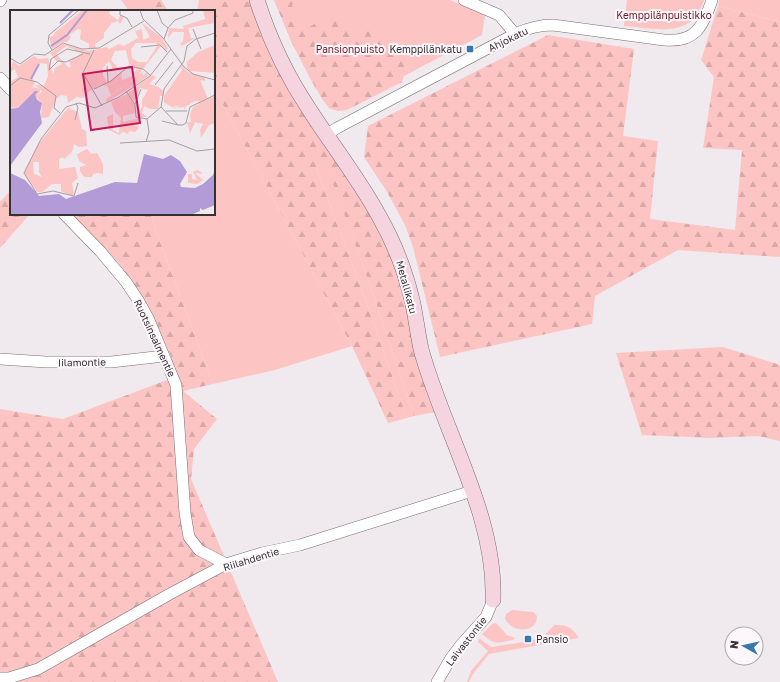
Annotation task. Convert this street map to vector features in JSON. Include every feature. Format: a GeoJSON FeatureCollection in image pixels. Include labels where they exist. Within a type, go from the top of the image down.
{"type":"FeatureCollection","features":[{"type":"Feature","properties":{"kind":"street","name":"Metallikatu"},"geometry":{"type":"LineString","coordinates":[[257,0],[272,40],[292,81],[308,108],[367,195],[393,242],[402,265],[412,303],[421,350],[482,521],[494,581],[493,600]]}},
{"type":"Feature","properties":{"kind":"street"},"geometry":{"type":"LineString","coordinates":[[464,0],[499,15],[515,34]]}},
{"type":"Feature","properties":{"kind":"street","name":"Ahjokatu"},"geometry":{"type":"LineString","coordinates":[[326,135],[515,34],[529,28],[541,25],[553,25],[664,40],[678,40],[696,32],[706,17],[712,0]]}},
{"type":"Feature","properties":{"kind":"street"},"geometry":{"type":"LineString","coordinates":[[0,78],[10,89]]}},
{"type":"Feature","properties":{"kind":"street","name":"Ruotsinsalmentie"},"geometry":{"type":"LineString","coordinates":[[65,215],[100,251],[126,282],[138,300],[164,356],[176,385],[185,513],[189,537],[199,550],[226,564]]}},
{"type":"Feature","properties":{"kind":"street","name":"Iilamontie"},"geometry":{"type":"LineString","coordinates":[[0,359],[46,362],[111,362],[164,356]]}},
{"type":"Feature","properties":{"kind":"street","name":"Riilahdentie"},"geometry":{"type":"LineString","coordinates":[[0,678],[9,678],[38,669],[168,595],[226,564],[262,553],[300,545],[472,490]]}},
{"type":"Feature","properties":{"kind":"street","name":"Laivastontie"},"geometry":{"type":"LineString","coordinates":[[437,682],[456,652],[486,617],[493,600]]}},
{"type":"Feature","properties":{"kind":"green space"},"geometry":{"type":"Polygon","coordinates":[[[121,0],[161,0],[167,10],[128,10],[121,0]]]}},
{"type":"Feature","properties":{"kind":"green space"},"geometry":{"type":"Polygon","coordinates":[[[155,0],[161,0],[167,10],[139,10],[155,0]]]}},
{"type":"Feature","properties":{"kind":"green space"},"geometry":{"type":"Polygon","coordinates":[[[199,0],[209,0],[207,10],[197,10],[199,0]]]}},
{"type":"Feature","properties":{"kind":"green space"},"geometry":{"type":"Polygon","coordinates":[[[207,0],[249,0],[267,44],[386,241],[392,264],[400,276],[435,412],[414,416],[368,279],[326,165],[316,168],[359,282],[407,418],[388,423],[352,346],[215,90],[215,10],[205,10],[207,0]]]}},
{"type":"Feature","properties":{"kind":"green space","name":"Pansionpuisto"},"geometry":{"type":"Polygon","coordinates":[[[274,0],[450,0],[485,15],[482,35],[345,107],[315,88],[292,43],[274,0]]]}},
{"type":"Feature","properties":{"kind":"green space"},"geometry":{"type":"Polygon","coordinates":[[[274,0],[294,0],[292,6],[297,25],[308,28],[333,15],[347,26],[370,30],[395,43],[406,56],[402,82],[347,110],[338,111],[329,108],[322,99],[292,43],[274,0]]]}},
{"type":"Feature","properties":{"kind":"green space","name":"Kemppilänpuistikko"},"geometry":{"type":"Polygon","coordinates":[[[627,0],[704,0],[698,13],[691,21],[672,29],[660,29],[624,26],[627,0]]]}},
{"type":"Feature","properties":{"kind":"green space"},"geometry":{"type":"Polygon","coordinates":[[[719,0],[780,0],[780,22],[718,6],[719,0]]]}},
{"type":"Feature","properties":{"kind":"green space"},"geometry":{"type":"Polygon","coordinates":[[[718,6],[780,22],[780,257],[678,250],[595,296],[592,324],[440,357],[413,247],[405,225],[386,190],[364,157],[368,126],[548,35],[634,49],[623,136],[658,141],[650,219],[735,230],[742,150],[703,148],[714,77],[701,60],[718,6]]]}},
{"type":"Feature","properties":{"kind":"green space"},"geometry":{"type":"Polygon","coordinates":[[[215,90],[352,346],[275,370],[213,384],[155,228],[152,215],[215,215],[215,90]]]}},
{"type":"Feature","properties":{"kind":"green space"},"geometry":{"type":"Polygon","coordinates":[[[326,164],[368,279],[414,416],[407,418],[359,282],[316,168],[326,164]]]}},
{"type":"Feature","properties":{"kind":"green space"},"geometry":{"type":"Polygon","coordinates":[[[10,191],[10,215],[29,215],[0,248],[0,202],[10,191]]]}},
{"type":"Feature","properties":{"kind":"green space"},"geometry":{"type":"Polygon","coordinates":[[[71,215],[152,215],[155,228],[213,384],[183,391],[217,419],[194,449],[191,479],[278,682],[0,682],[0,409],[63,419],[167,380],[178,387],[171,356],[156,322],[119,263],[71,215]]]}},
{"type":"Feature","properties":{"kind":"green space"},"geometry":{"type":"Polygon","coordinates":[[[723,347],[780,365],[780,441],[758,436],[710,438],[642,435],[616,353],[723,347]]]}},
{"type":"Feature","properties":{"kind":"green space"},"geometry":{"type":"Polygon","coordinates":[[[512,610],[533,612],[537,616],[536,622],[529,628],[518,629],[513,627],[505,618],[506,614],[512,610]]]}},
{"type":"Feature","properties":{"kind":"green space"},"geometry":{"type":"Polygon","coordinates":[[[496,623],[507,635],[515,638],[513,640],[496,643],[482,634],[492,624],[496,623]]]}},
{"type":"Feature","properties":{"kind":"green space"},"geometry":{"type":"Polygon","coordinates":[[[554,625],[568,627],[574,631],[579,638],[489,654],[473,674],[469,682],[467,682],[471,671],[488,651],[478,642],[479,638],[492,647],[523,642],[526,642],[527,644],[532,643],[532,640],[544,636],[554,625]]]}},
{"type":"Feature","properties":{"kind":"place","name":"Kemppilänkatu"},"geometry":{"type":"Point","coordinates":[470,49]}},
{"type":"Feature","properties":{"kind":"place","name":"Pansio"},"geometry":{"type":"Point","coordinates":[528,639]}}]}
